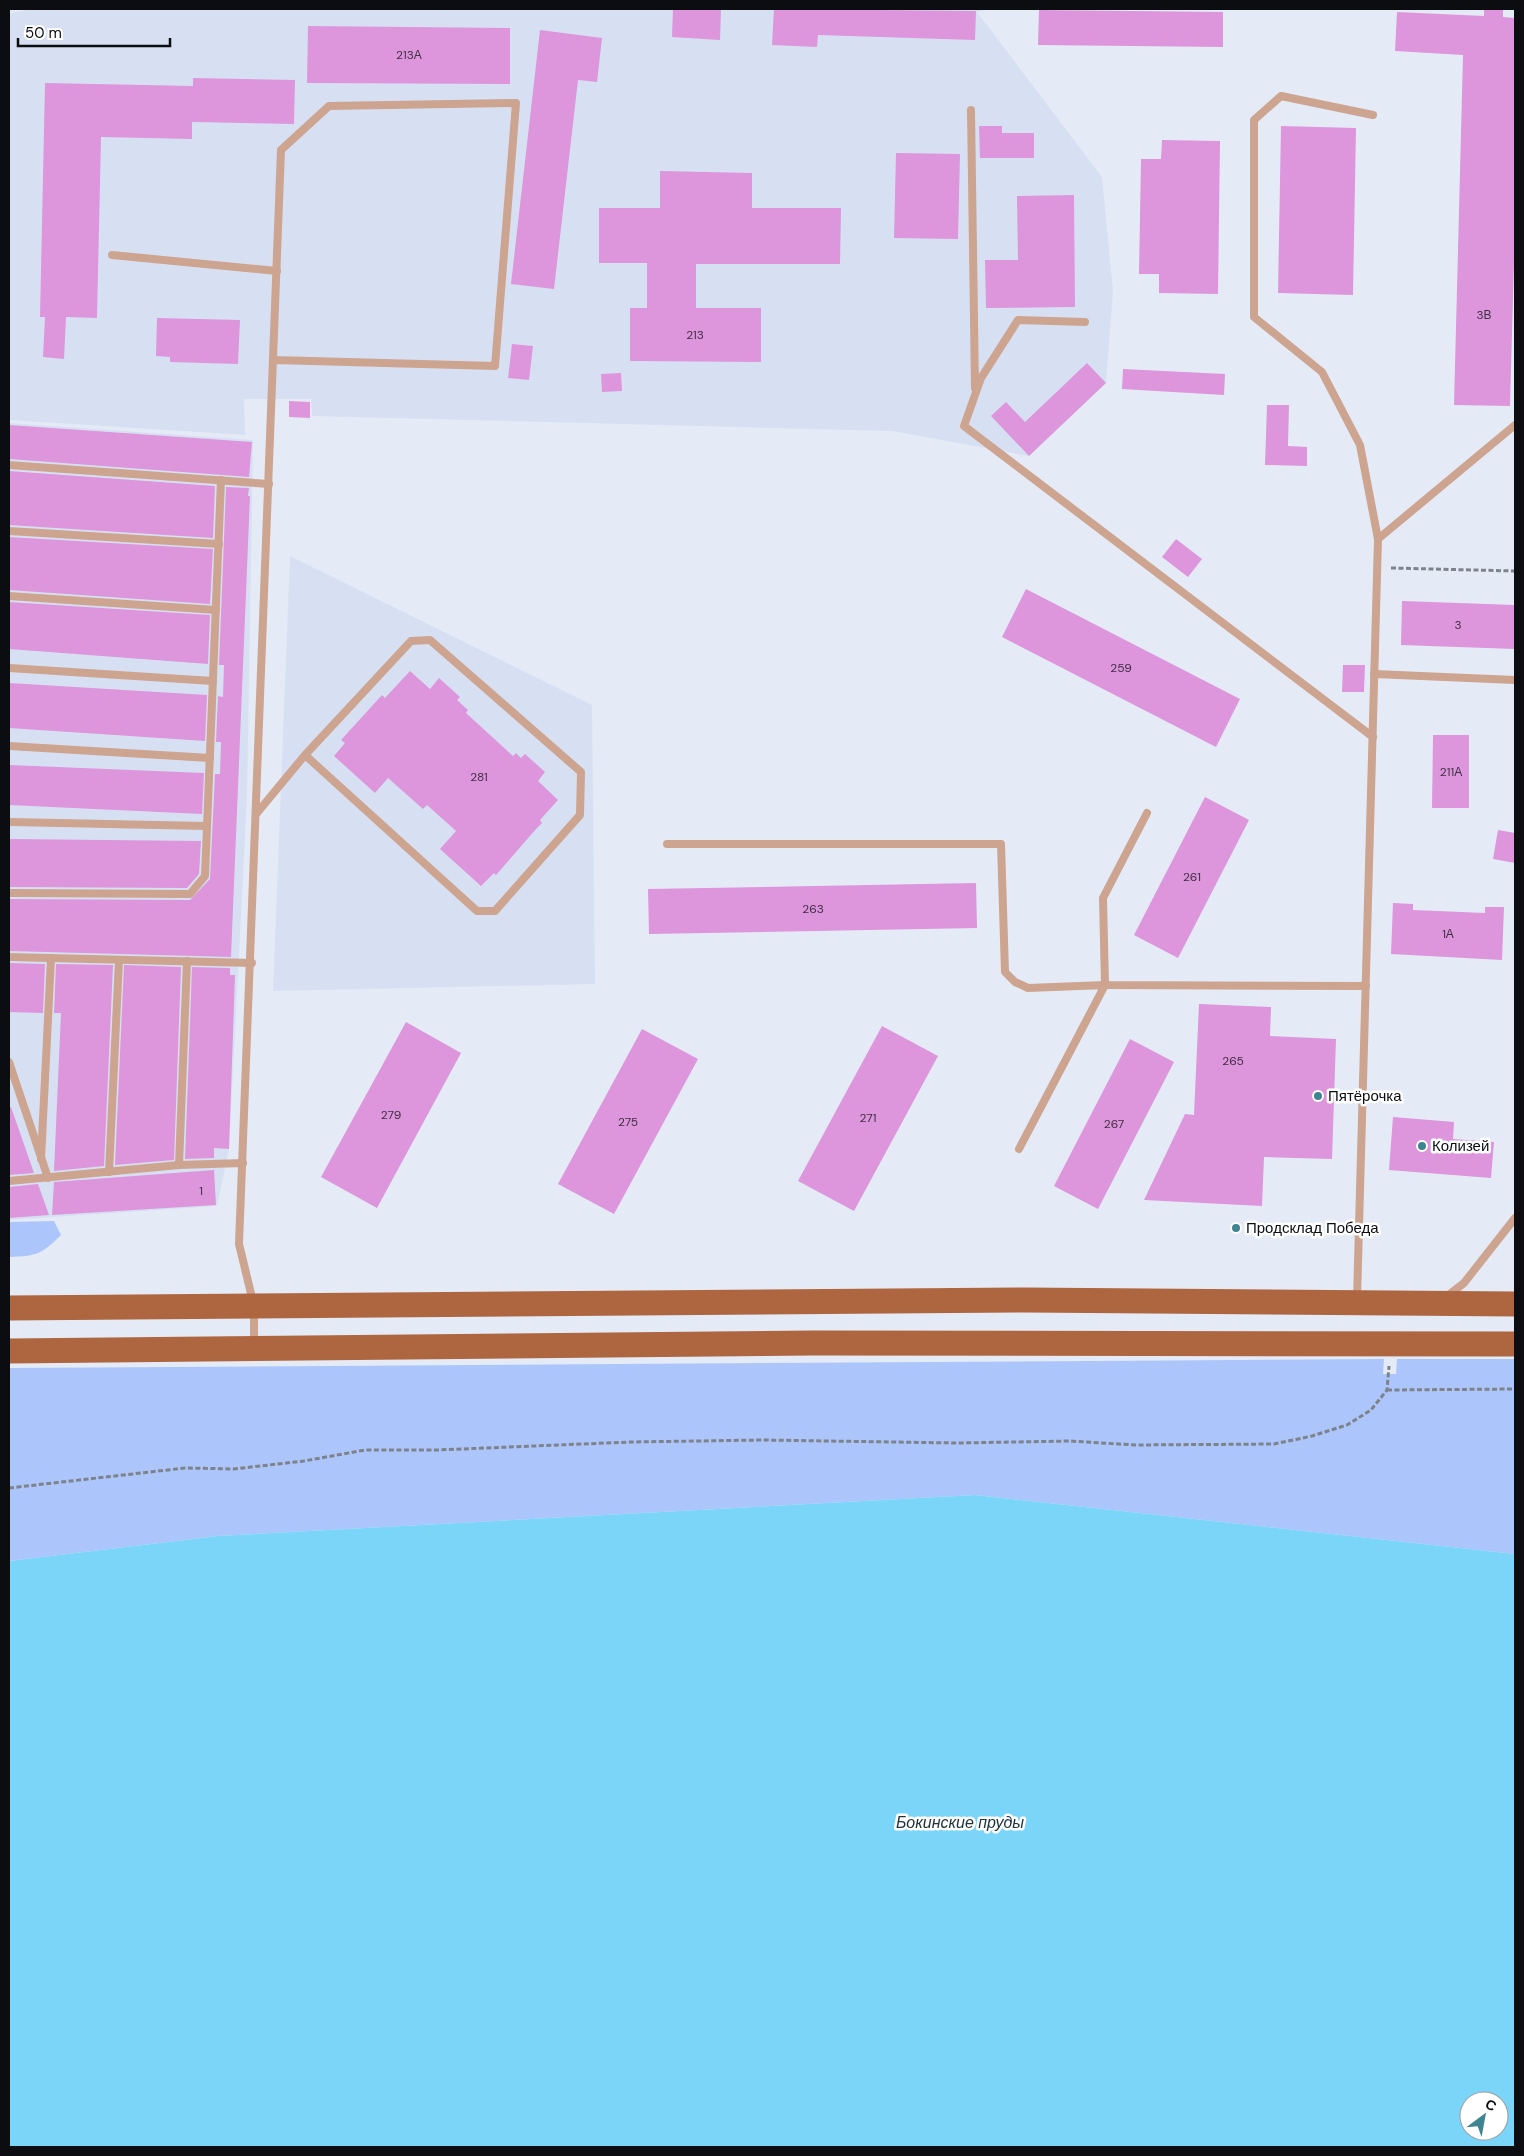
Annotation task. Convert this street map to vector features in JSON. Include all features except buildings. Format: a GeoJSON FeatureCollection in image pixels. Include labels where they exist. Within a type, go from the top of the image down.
{"type":"FeatureCollection","features":[{"type":"Feature","properties":{"kind":"main road"},"geometry":{"type":"LineString","coordinates":[[9,1308],[1026,1300],[1515,1304]]}},
{"type":"Feature","properties":{"kind":"main road"},"geometry":{"type":"LineString","coordinates":[[9,1351],[803,1343],[1515,1344]]}},
{"type":"Feature","properties":{"kind":"lane"},"geometry":{"type":"LineString","coordinates":[[1357,1302],[1378,539],[1360,445],[1322,372],[1254,317],[1254,120],[1281,96],[1373,115]]}},
{"type":"Feature","properties":{"kind":"lane"},"geometry":{"type":"LineString","coordinates":[[254,1349],[254,1306],[240,1244],[281,150],[329,106],[516,103],[494,366],[274,360]]}},
{"type":"Feature","properties":{"kind":"lane"},"geometry":{"type":"LineString","coordinates":[[971,110],[976,394]]}},
{"type":"Feature","properties":{"kind":"lane"},"geometry":{"type":"LineString","coordinates":[[112,256],[277,271]]}},
{"type":"Feature","properties":{"kind":"lane"},"geometry":{"type":"LineString","coordinates":[[1085,322],[1018,320],[981,378],[964,426],[1372,738]]}},
{"type":"Feature","properties":{"kind":"lane"},"geometry":{"type":"LineString","coordinates":[[1378,539],[1515,425]]}},
{"type":"Feature","properties":{"kind":"lane"},"geometry":{"type":"LineString","coordinates":[[9,465],[269,484]]}},
{"type":"Feature","properties":{"kind":"lane"},"geometry":{"type":"LineString","coordinates":[[9,893],[190,894],[205,876],[222,480]]}},
{"type":"Feature","properties":{"kind":"lane"},"geometry":{"type":"LineString","coordinates":[[9,530],[218,544]]}},
{"type":"Feature","properties":{"kind":"lane"},"geometry":{"type":"LineString","coordinates":[[9,596],[216,610]]}},
{"type":"Feature","properties":{"kind":"lane"},"geometry":{"type":"LineString","coordinates":[[257,813],[305,755],[411,641],[430,640],[581,772],[580,815],[495,911],[477,911],[305,755]]}},
{"type":"Feature","properties":{"kind":"lane"},"geometry":{"type":"LineString","coordinates":[[9,668],[213,681]]}},
{"type":"Feature","properties":{"kind":"lane"},"geometry":{"type":"LineString","coordinates":[[1374,674],[1515,680]]}},
{"type":"Feature","properties":{"kind":"lane"},"geometry":{"type":"LineString","coordinates":[[9,746],[210,758]]}},
{"type":"Feature","properties":{"kind":"lane"},"geometry":{"type":"LineString","coordinates":[[1019,1149],[1105,985],[1103,898],[1147,813]]}},
{"type":"Feature","properties":{"kind":"lane"},"geometry":{"type":"LineString","coordinates":[[9,822],[207,826]]}},
{"type":"Feature","properties":{"kind":"lane"},"geometry":{"type":"LineString","coordinates":[[667,844],[1001,844],[1005,972],[1015,982],[1028,988],[1105,985],[1366,986]]}},
{"type":"Feature","properties":{"kind":"lane"},"geometry":{"type":"LineString","coordinates":[[9,957],[252,963]]}},
{"type":"Feature","properties":{"kind":"lane"},"geometry":{"type":"LineString","coordinates":[[41,1159],[51,958]]}},
{"type":"Feature","properties":{"kind":"lane"},"geometry":{"type":"LineString","coordinates":[[109,1172],[119,960]]}},
{"type":"Feature","properties":{"kind":"lane"},"geometry":{"type":"LineString","coordinates":[[179,1165],[187,961]]}},
{"type":"Feature","properties":{"kind":"lane"},"geometry":{"type":"LineString","coordinates":[[9,1062],[48,1178]]}},
{"type":"Feature","properties":{"kind":"lane"},"geometry":{"type":"LineString","coordinates":[[9,1182],[179,1165],[243,1163]]}},
{"type":"Feature","properties":{"kind":"lane"},"geometry":{"type":"LineString","coordinates":[[1434,1304],[1464,1284],[1515,1218]]}},
{"type":"Feature","properties":{"kind":"path"},"geometry":{"type":"LineString","coordinates":[[1377,568],[1515,571]]}},
{"type":"Feature","properties":{"kind":"path"},"geometry":{"type":"LineString","coordinates":[[9,1488],[185,1468],[234,1469],[304,1461],[365,1450],[437,1450],[631,1442],[763,1440],[958,1443],[1103,1442],[1135,1445],[1274,1444],[1312,1436],[1347,1425],[1370,1410],[1387,1390],[1391,1343]]}},
{"type":"Feature","properties":{"kind":"path"},"geometry":{"type":"LineString","coordinates":[[1387,1390],[1515,1389]]}},
{"type":"Feature","properties":{"kind":"shaded area"},"geometry":{"type":"Polygon","coordinates":[[[30,9],[988,9],[977,12],[1102,177],[1113,291],[1106,383],[1029,456],[892,431],[312,416],[311,399],[244,399],[245,435],[9,420],[9,14],[30,9]]]}},
{"type":"Feature","properties":{"kind":"shaded area"},"geometry":{"type":"Polygon","coordinates":[[[9,423],[253,440],[247,799],[229,1149],[217,1206],[9,1220],[9,423]]]}},
{"type":"Feature","properties":{"kind":"shaded area"},"geometry":{"type":"Polygon","coordinates":[[[290,556],[592,705],[595,984],[273,991],[290,556]]]}},
{"type":"Feature","properties":{"kind":"shaded area"},"geometry":{"type":"Polygon","coordinates":[[[54,1221],[61,1235],[48,1247],[32,1255],[9,1257],[9,1222],[54,1221]]]}},
{"type":"Feature","properties":{"kind":"shaded area"},"geometry":{"type":"Polygon","coordinates":[[[1384,1359],[1383,1374],[1396,1374],[1397,1359],[1515,1359],[1515,1554],[975,1495],[218,1536],[9,1561],[9,1368],[1384,1359]]]}},
{"type":"Feature","properties":{"kind":"water","name":"Бокинские пруды"},"geometry":{"type":"Polygon","coordinates":[[[975,1495],[1515,1554],[1515,2147],[9,2147],[9,1561],[218,1536],[975,1495]]]}},
{"type":"Feature","properties":{"kind":"place","name":"Пятёрочка"},"geometry":{"type":"Point","coordinates":[1318,1096]}},
{"type":"Feature","properties":{"kind":"place","name":"Колизей"},"geometry":{"type":"Point","coordinates":[1422,1146]}},
{"type":"Feature","properties":{"kind":"place","name":"Продсклад Победа"},"geometry":{"type":"Point","coordinates":[1236,1228]}}]}
